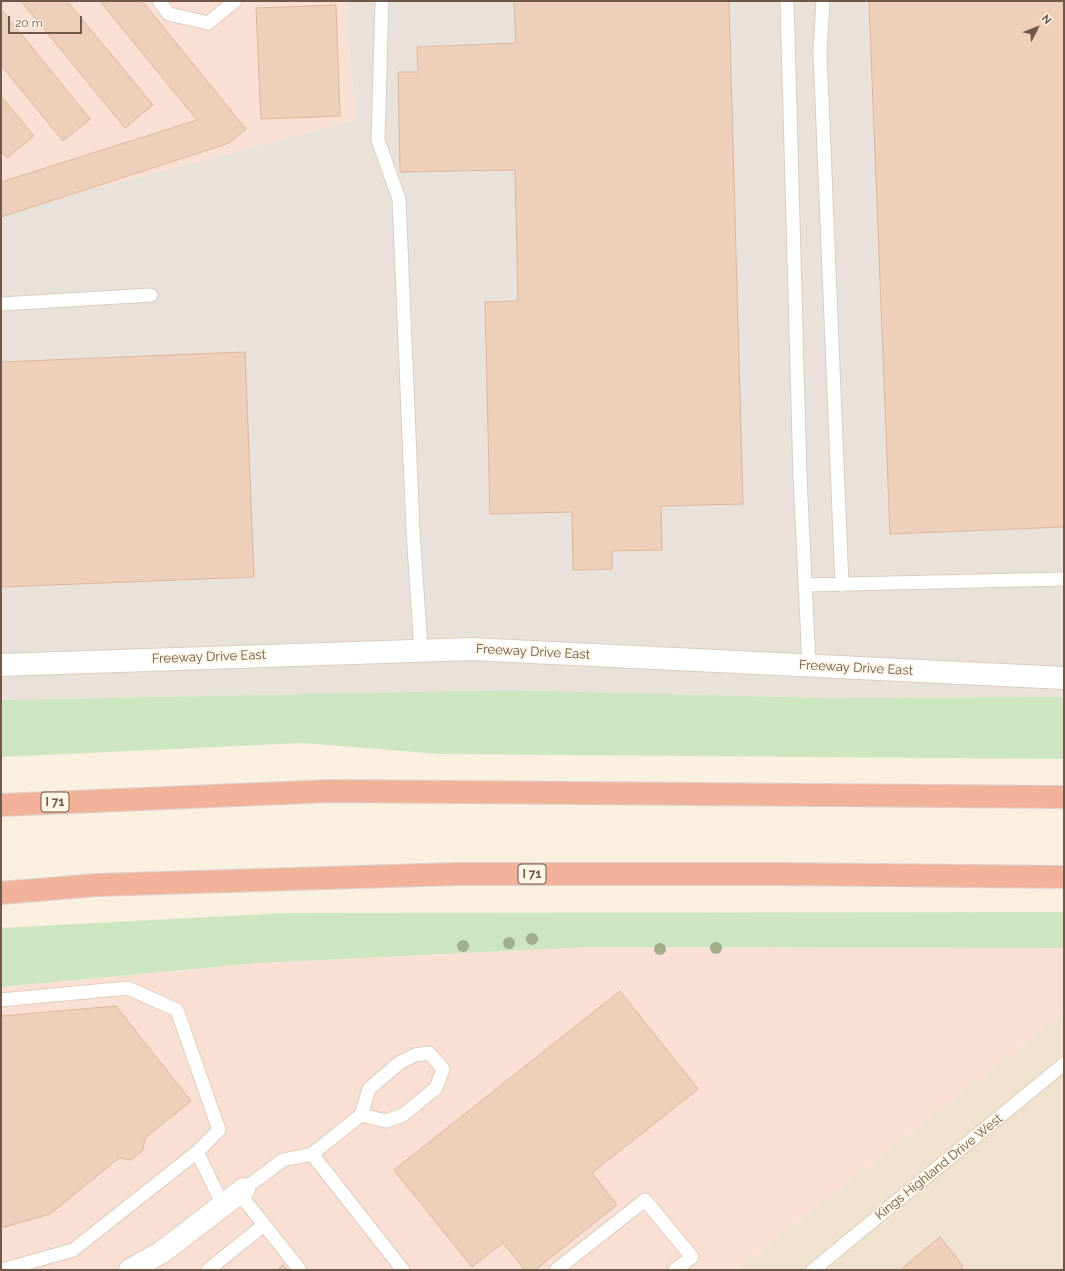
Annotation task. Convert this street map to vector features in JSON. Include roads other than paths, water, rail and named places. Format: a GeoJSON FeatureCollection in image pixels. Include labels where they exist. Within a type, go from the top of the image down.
{"type":"FeatureCollection","features":[{"type":"Feature","properties":{"kind":"highway","name":"I 71"},"geometry":{"type":"LineString","coordinates":[[1,805],[331,790],[1064,797]]}},
{"type":"Feature","properties":{"kind":"highway","name":"I 71"},"geometry":{"type":"LineString","coordinates":[[1,893],[97,885],[456,874],[782,874],[1064,877]]}},
{"type":"Feature","properties":{"kind":"street","name":"Freeway Drive East"},"geometry":{"type":"LineString","coordinates":[[1,665],[471,649],[1064,678]]}},
{"type":"Feature","properties":{"kind":"street"},"geometry":{"type":"LineString","coordinates":[[130,1270],[162,1252],[235,1196]]}},
{"type":"Feature","properties":{"kind":"lane"},"geometry":{"type":"LineString","coordinates":[[158,1],[169,14],[208,23],[235,1]]}},
{"type":"Feature","properties":{"kind":"lane"},"geometry":{"type":"LineString","coordinates":[[382,1],[378,140],[399,199],[413,522],[421,651]]}},
{"type":"Feature","properties":{"kind":"lane"},"geometry":{"type":"LineString","coordinates":[[787,1],[800,476],[809,665]]}},
{"type":"Feature","properties":{"kind":"lane"},"geometry":{"type":"LineString","coordinates":[[823,1],[820,52],[842,585]]}},
{"type":"Feature","properties":{"kind":"lane"},"geometry":{"type":"LineString","coordinates":[[1,304],[151,295]]}},
{"type":"Feature","properties":{"kind":"lane"},"geometry":{"type":"LineString","coordinates":[[805,586],[1064,579]]}},
{"type":"Feature","properties":{"kind":"lane"},"geometry":{"type":"LineString","coordinates":[[1,1000],[128,988],[177,1010],[219,1130],[197,1152],[73,1250],[2,1270]]}},
{"type":"Feature","properties":{"kind":"lane"},"geometry":{"type":"LineString","coordinates":[[235,1196],[283,1160],[312,1154],[361,1115],[369,1089],[399,1063],[415,1054],[429,1053],[443,1069],[436,1088],[403,1115],[386,1121],[361,1115]]}},
{"type":"Feature","properties":{"kind":"lane","name":"Kings Highland Drive West"},"geometry":{"type":"LineString","coordinates":[[813,1270],[1064,1064]]}},
{"type":"Feature","properties":{"kind":"lane"},"geometry":{"type":"LineString","coordinates":[[197,1152],[235,1196],[264,1225],[300,1270]]}},
{"type":"Feature","properties":{"kind":"lane"},"geometry":{"type":"LineString","coordinates":[[312,1154],[403,1270]]}},
{"type":"Feature","properties":{"kind":"lane"},"geometry":{"type":"LineString","coordinates":[[556,1270],[645,1200],[692,1257],[675,1270]]}},
{"type":"Feature","properties":{"kind":"lane"},"geometry":{"type":"LineString","coordinates":[[208,1270],[264,1225]]}}]}
